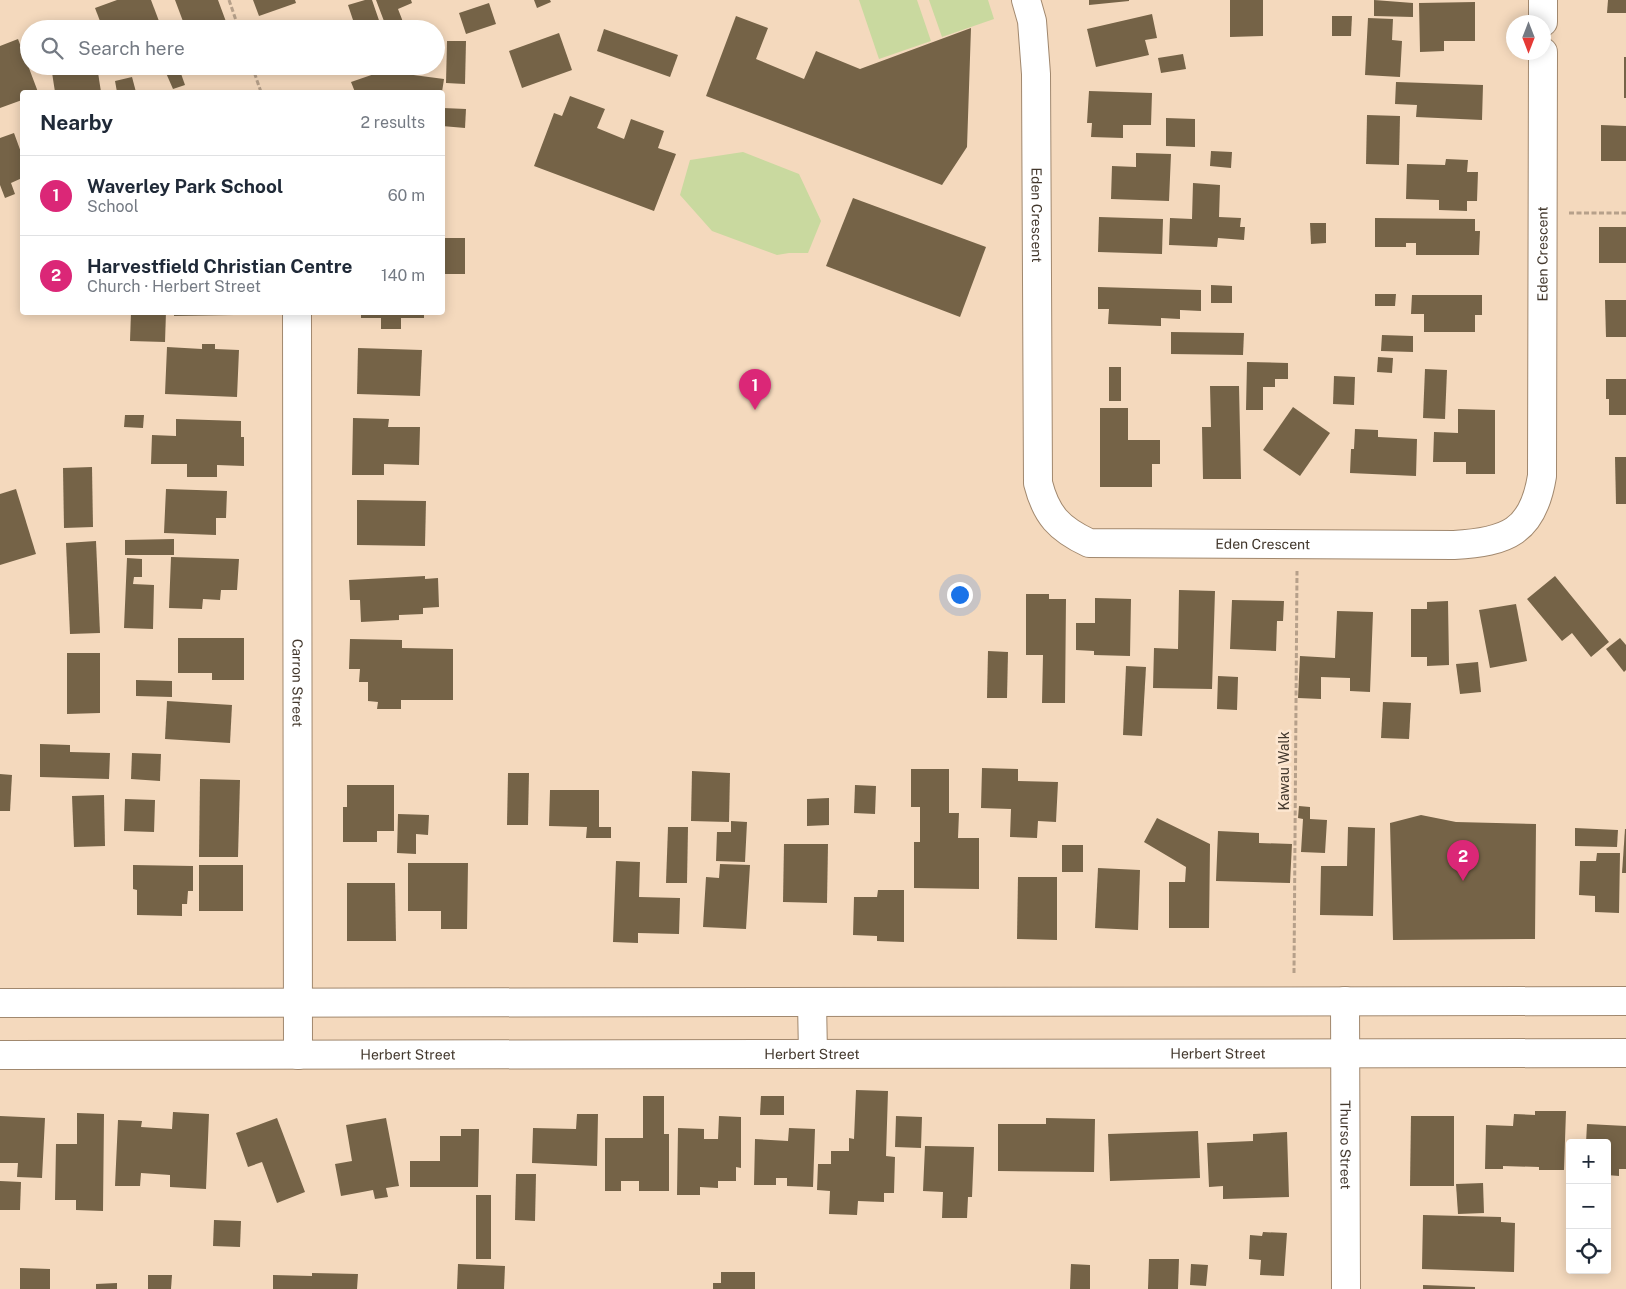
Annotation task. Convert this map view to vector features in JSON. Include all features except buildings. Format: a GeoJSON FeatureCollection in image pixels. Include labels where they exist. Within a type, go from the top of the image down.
{"type":"FeatureCollection","features":[{"type":"Feature","properties":{"kind":"street","name":"Eden Crescent"},"geometry":{"type":"LineString","coordinates":[[1026,0],[1032,22],[1036,74],[1038,483],[1043,502],[1056,521],[1071,534],[1089,543],[1454,545],[1488,543],[1512,532],[1530,516],[1538,499],[1542,476],[1543,60]]}},
{"type":"Feature","properties":{"kind":"street"},"geometry":{"type":"LineString","coordinates":[[1543,0],[1543,15]]}},
{"type":"Feature","properties":{"kind":"street","name":"Carron Street"},"geometry":{"type":"LineString","coordinates":[[297,315],[298,1055]]}},
{"type":"Feature","properties":{"kind":"street","name":"Thurso Street"},"geometry":{"type":"LineString","coordinates":[[1345,1001],[1346,1289]]}},
{"type":"Feature","properties":{"kind":"street"},"geometry":{"type":"LineString","coordinates":[[0,1003],[1626,1001]]}},
{"type":"Feature","properties":{"kind":"street"},"geometry":{"type":"LineString","coordinates":[[812,1002],[813,1054]]}},
{"type":"Feature","properties":{"kind":"street","name":"Herbert Street"},"geometry":{"type":"LineString","coordinates":[[0,1055],[1626,1053]]}},
{"type":"Feature","properties":{"kind":"path"},"geometry":{"type":"LineString","coordinates":[[229,0],[236,20]]}},
{"type":"Feature","properties":{"kind":"path"},"geometry":{"type":"LineString","coordinates":[[255,75],[260,90]]}},
{"type":"Feature","properties":{"kind":"path"},"geometry":{"type":"LineString","coordinates":[[1569,213],[1626,213]]}},
{"type":"Feature","properties":{"kind":"path","name":"Kawau Walk"},"geometry":{"type":"LineString","coordinates":[[1294,973],[1297,569]]}},
{"type":"Feature","properties":{"kind":"green space"},"geometry":{"type":"Polygon","coordinates":[[[859,0],[917,0],[931,41],[879,59],[859,0]]]}},
{"type":"Feature","properties":{"kind":"green space"},"geometry":{"type":"Polygon","coordinates":[[[929,0],[988,0],[994,19],[942,37],[929,0]]]}},
{"type":"Feature","properties":{"kind":"green space"},"geometry":{"type":"Polygon","coordinates":[[[743,152],[799,174],[821,221],[808,253],[777,255],[712,231],[680,195],[690,160],[743,152]]]}},
{"type":"Feature","properties":{"kind":"place","name":"Waverley Park School"},"geometry":{"type":"Point","coordinates":[755,410]}},
{"type":"Feature","properties":{"kind":"place","name":"Harvestfield Christian Centre"},"geometry":{"type":"Point","coordinates":[1463,881]}}]}
